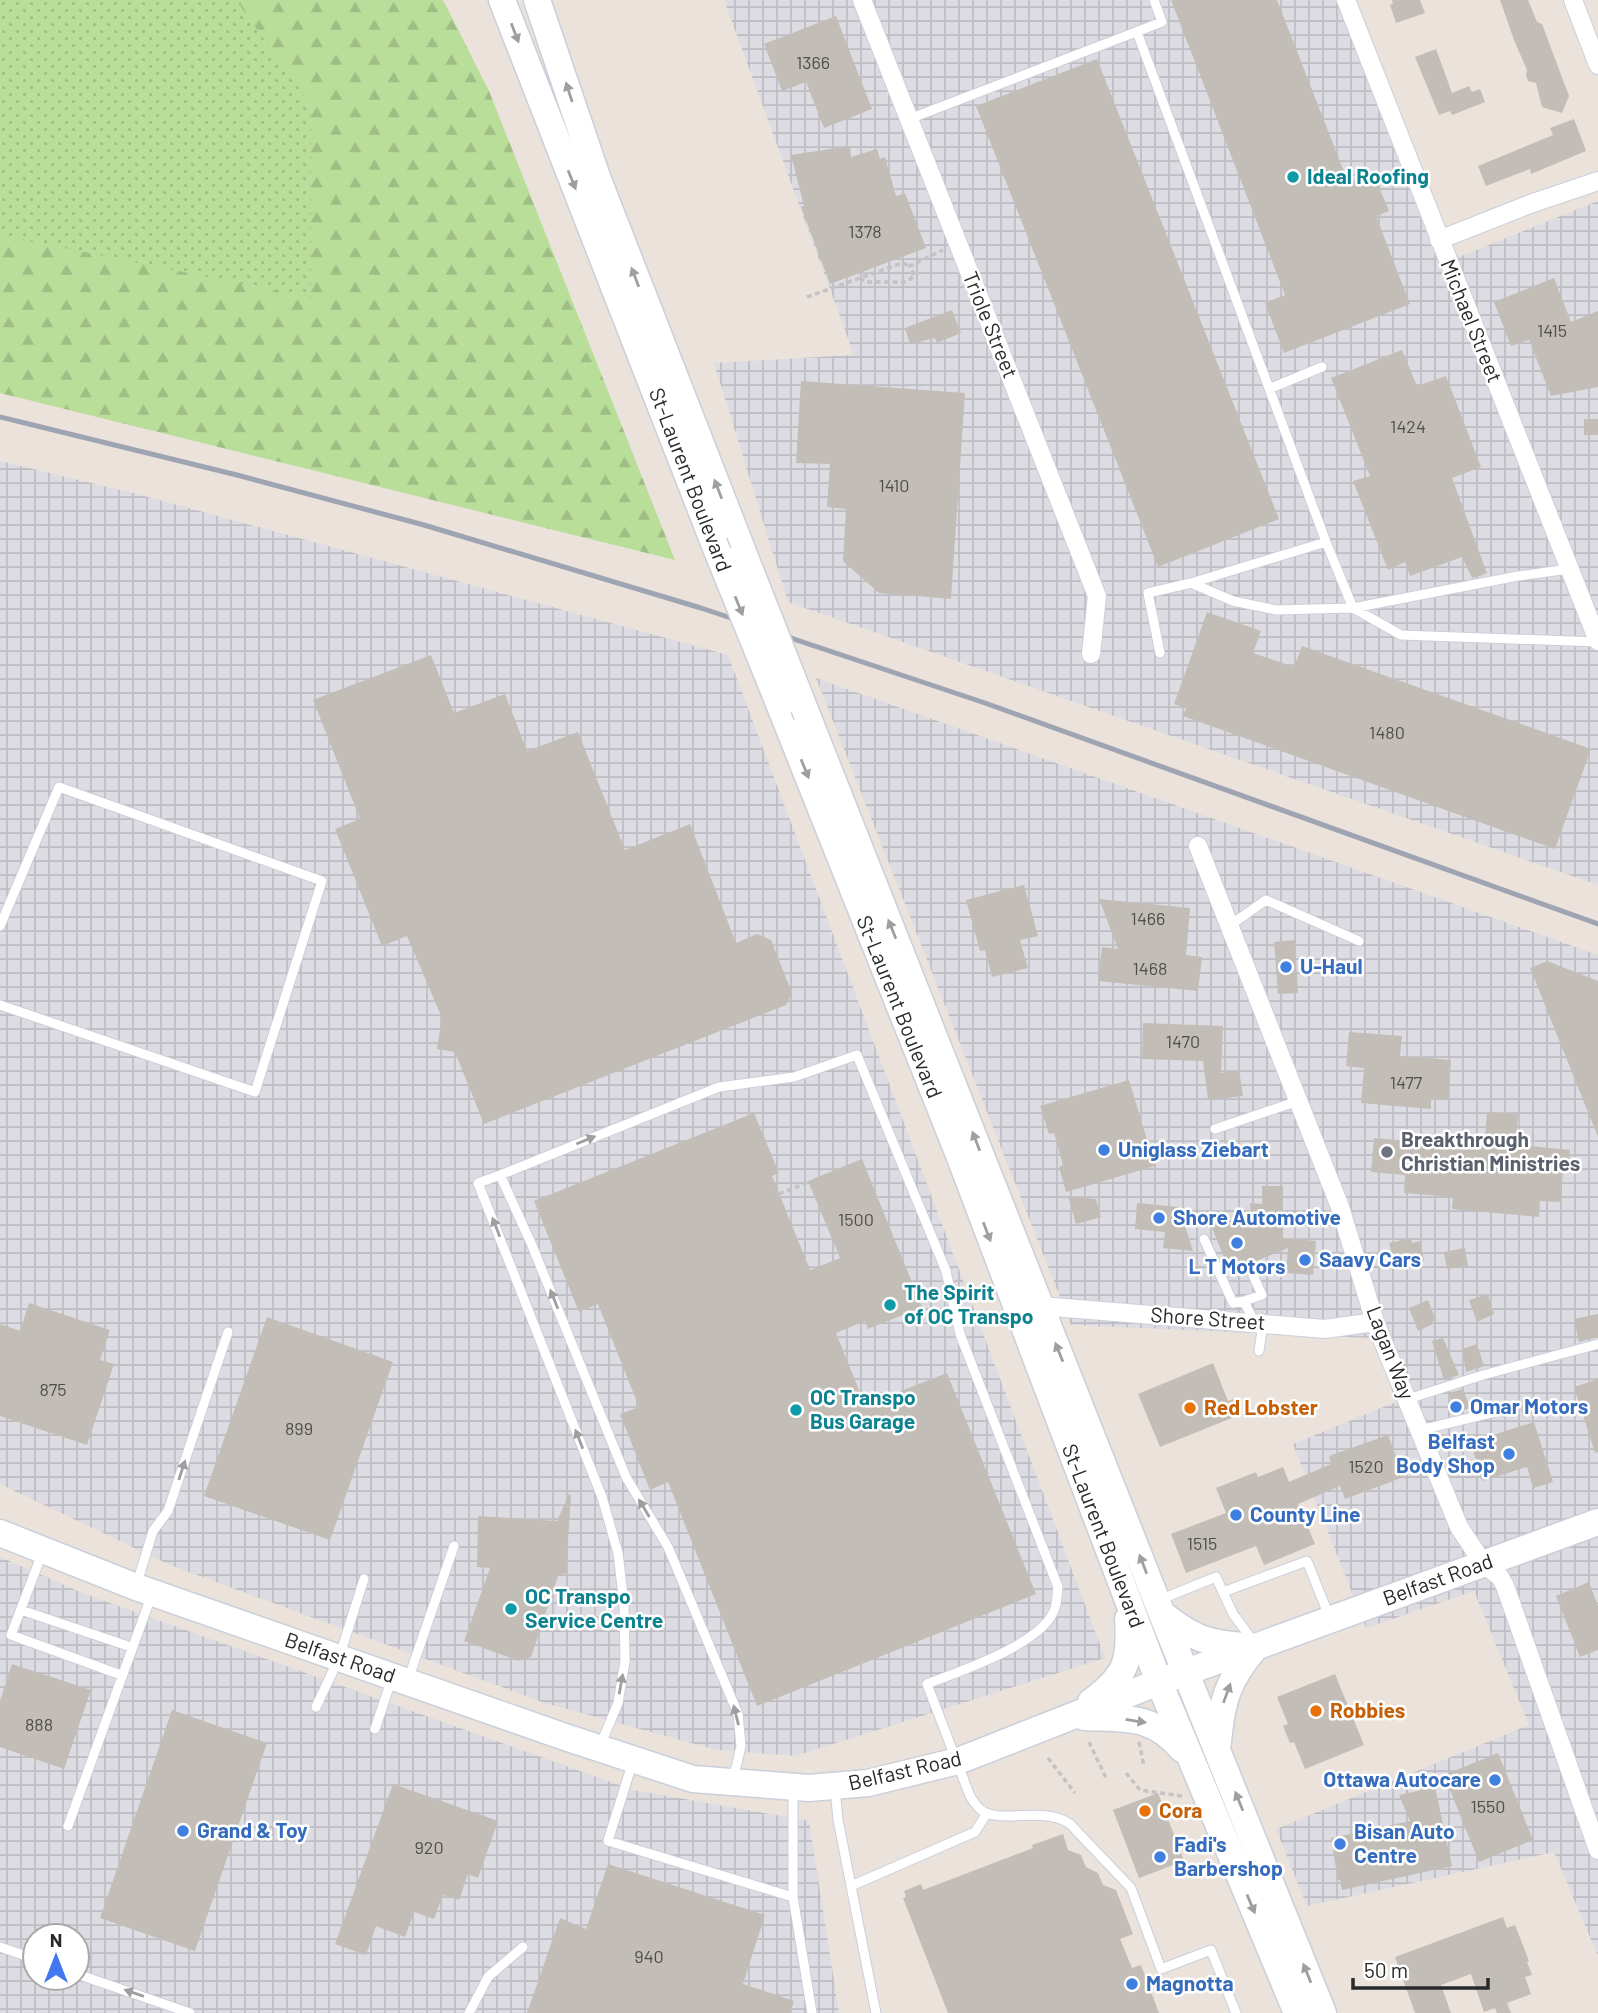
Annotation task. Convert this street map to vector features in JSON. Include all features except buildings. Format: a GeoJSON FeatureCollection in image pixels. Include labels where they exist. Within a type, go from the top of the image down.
{"type":"FeatureCollection","features":[{"type":"Feature","properties":{"kind":"main road","name":"St-Laurent Boulevard"},"geometry":{"type":"LineString","coordinates":[[502,0],[714,543],[954,1143],[1188,1756],[1297,2013]]}},
{"type":"Feature","properties":{"kind":"main road","name":"St-Laurent Boulevard"},"geometry":{"type":"LineString","coordinates":[[537,0],[597,177],[743,552],[1159,1607],[1188,1672],[1324,2013]]}},
{"type":"Feature","properties":{"kind":"main road","name":"Belfast Road"},"geometry":{"type":"LineString","coordinates":[[0,1520],[81,1564]]}},
{"type":"Feature","properties":{"kind":"main road","name":"Belfast Road"},"geometry":{"type":"LineString","coordinates":[[0,1533],[144,1590],[693,1779],[809,1788],[868,1783],[958,1761],[1159,1682],[1598,1522]]}},
{"type":"Feature","properties":{"kind":"main road"},"geometry":{"type":"LineString","coordinates":[[1071,1716],[1113,1685],[1124,1667],[1129,1638],[1126,1596]]}},
{"type":"Feature","properties":{"kind":"main road"},"geometry":{"type":"LineString","coordinates":[[1159,1607],[1187,1633],[1198,1639],[1222,1644],[1257,1646]]}},
{"type":"Feature","properties":{"kind":"main road"},"geometry":{"type":"LineString","coordinates":[[1217,1748],[1220,1714],[1227,1690],[1238,1667],[1257,1646]]}},
{"type":"Feature","properties":{"kind":"main road"},"geometry":{"type":"LineString","coordinates":[[1071,1716],[1148,1722],[1168,1733],[1188,1756]]}},
{"type":"Feature","properties":{"kind":"street","name":"Triole Street"},"geometry":{"type":"LineString","coordinates":[[862,0],[1097,596],[1091,654]]}},
{"type":"Feature","properties":{"kind":"street","name":"Michael Street"},"geometry":{"type":"LineString","coordinates":[[1346,0],[1598,642]]}},
{"type":"Feature","properties":{"kind":"street"},"geometry":{"type":"LineString","coordinates":[[1573,0],[1598,65]]}},
{"type":"Feature","properties":{"kind":"street"},"geometry":{"type":"LineString","coordinates":[[1439,240],[1598,181]]}},
{"type":"Feature","properties":{"kind":"street","name":"Lagan Way"},"geometry":{"type":"LineString","coordinates":[[1198,846],[1339,1207],[1375,1322],[1459,1527],[1483,1563],[1500,1577],[1505,1586],[1598,1850]]}},
{"type":"Feature","properties":{"kind":"street","name":"Shore Street"},"geometry":{"type":"LineString","coordinates":[[1041,1306],[1325,1329],[1375,1322]]}},
{"type":"Feature","properties":{"kind":"lane"},"geometry":{"type":"LineString","coordinates":[[909,119],[1162,22],[1154,0]]}},
{"type":"Feature","properties":{"kind":"lane"},"geometry":{"type":"LineString","coordinates":[[1138,32],[1326,542],[1353,608],[1401,635],[1598,642]]}},
{"type":"Feature","properties":{"kind":"lane"},"geometry":{"type":"LineString","coordinates":[[1271,388],[1322,367]]}},
{"type":"Feature","properties":{"kind":"lane"},"geometry":{"type":"LineString","coordinates":[[1160,653],[1149,593],[1326,542]]}},
{"type":"Feature","properties":{"kind":"lane"},"geometry":{"type":"LineString","coordinates":[[1191,583],[1233,601],[1276,610],[1353,608],[1518,576],[1569,569]]}},
{"type":"Feature","properties":{"kind":"lane"},"geometry":{"type":"LineString","coordinates":[[0,926],[59,787],[322,881],[255,1092],[0,1004]]}},
{"type":"Feature","properties":{"kind":"lane"},"geometry":{"type":"LineString","coordinates":[[1229,926],[1266,900],[1359,941]]}},
{"type":"Feature","properties":{"kind":"lane"},"geometry":{"type":"LineString","coordinates":[[600,1748],[618,1703],[625,1661],[624,1604],[618,1553],[602,1497],[478,1183],[719,1087],[794,1077],[857,1055],[946,1271],[960,1334],[1058,1587],[1055,1609],[1045,1625],[1026,1640],[999,1655],[927,1684],[970,1796],[977,1807],[987,1813],[1048,1816],[1061,1818],[1070,1824],[1131,1888],[1161,1969],[1211,1950],[1236,2013]]}},
{"type":"Feature","properties":{"kind":"lane"},"geometry":{"type":"LineString","coordinates":[[1215,1129],[1298,1101]]}},
{"type":"Feature","properties":{"kind":"lane"},"geometry":{"type":"LineString","coordinates":[[500,1175],[531,1243],[626,1477],[668,1546],[738,1714],[741,1746],[733,1782]]}},
{"type":"Feature","properties":{"kind":"lane"},"geometry":{"type":"LineString","coordinates":[[1203,1239],[1233,1303],[1262,1295],[1252,1273]]}},
{"type":"Feature","properties":{"kind":"lane"},"geometry":{"type":"LineString","coordinates":[[1244,1301],[1259,1324],[1259,1351]]}},
{"type":"Feature","properties":{"kind":"lane"},"geometry":{"type":"LineString","coordinates":[[68,1826],[131,1647],[144,1590],[153,1531],[168,1511],[228,1332]]}},
{"type":"Feature","properties":{"kind":"lane"},"geometry":{"type":"LineString","coordinates":[[1408,1399],[1483,1375],[1598,1344]]}},
{"type":"Feature","properties":{"kind":"lane"},"geometry":{"type":"LineString","coordinates":[[1420,1430],[1512,1408]]}},
{"type":"Feature","properties":{"kind":"lane"},"geometry":{"type":"LineString","coordinates":[[375,1729],[400,1679],[454,1546]]}},
{"type":"Feature","properties":{"kind":"lane"},"geometry":{"type":"LineString","coordinates":[[44,1549],[11,1635],[121,1675]]}},
{"type":"Feature","properties":{"kind":"lane"},"geometry":{"type":"LineString","coordinates":[[1223,1592],[1307,1561],[1331,1620]]}},
{"type":"Feature","properties":{"kind":"lane"},"geometry":{"type":"LineString","coordinates":[[1159,1607],[1216,1577],[1233,1615],[1257,1646]]}},
{"type":"Feature","properties":{"kind":"lane"},"geometry":{"type":"LineString","coordinates":[[316,1707],[339,1658],[363,1578]]}},
{"type":"Feature","properties":{"kind":"lane"},"geometry":{"type":"LineString","coordinates":[[21,1610],[131,1647]]}},
{"type":"Feature","properties":{"kind":"lane"},"geometry":{"type":"LineString","coordinates":[[634,1759],[608,1842],[793,1897]]}},
{"type":"Feature","properties":{"kind":"lane"},"geometry":{"type":"LineString","coordinates":[[835,1786],[838,1820],[876,2013]]}},
{"type":"Feature","properties":{"kind":"lane"},"geometry":{"type":"LineString","coordinates":[[793,1787],[793,1897],[812,2013]]}},
{"type":"Feature","properties":{"kind":"lane"},"geometry":{"type":"LineString","coordinates":[[851,1886],[975,1832],[987,1813]]}},
{"type":"Feature","properties":{"kind":"lane"},"geometry":{"type":"LineString","coordinates":[[0,1947],[21,1954]]}},
{"type":"Feature","properties":{"kind":"lane"},"geometry":{"type":"LineString","coordinates":[[469,2013],[488,1977],[523,1947]]}},
{"type":"Feature","properties":{"kind":"lane"},"geometry":{"type":"LineString","coordinates":[[91,1978],[190,2013]]}},
{"type":"Feature","properties":{"kind":"path"},"geometry":{"type":"LineString","coordinates":[[910,266],[958,244]]}},
{"type":"Feature","properties":{"kind":"path"},"geometry":{"type":"LineString","coordinates":[[807,297],[860,278],[902,264],[910,266],[916,273],[907,282],[865,282],[860,278]]}},
{"type":"Feature","properties":{"kind":"path"},"geometry":{"type":"LineString","coordinates":[[779,1194],[809,1182]]}},
{"type":"Feature","properties":{"kind":"path"},"geometry":{"type":"LineString","coordinates":[[1142,1735],[1138,1744],[1144,1766]]}},
{"type":"Feature","properties":{"kind":"path"},"geometry":{"type":"LineString","coordinates":[[1089,1742],[1107,1780]]}},
{"type":"Feature","properties":{"kind":"path"},"geometry":{"type":"LineString","coordinates":[[1048,1758],[1075,1793]]}},
{"type":"Feature","properties":{"kind":"path"},"geometry":{"type":"LineString","coordinates":[[1126,1773],[1140,1790],[1191,1797]]}},
{"type":"Feature","properties":{"kind":"shaded area"},"geometry":{"type":"Polygon","coordinates":[[[724,0],[1336,0],[1439,265],[1598,201],[1598,885],[788,602],[714,363],[854,355],[724,0]]]}},
{"type":"Feature","properties":{"kind":"shaded area"},"geometry":{"type":"Polygon","coordinates":[[[0,461],[137,494],[728,655],[1105,1658],[795,1756],[717,1750],[545,1703],[170,1565],[0,1484],[0,461]]]}},
{"type":"Feature","properties":{"kind":"shaded area"},"geometry":{"type":"Polygon","coordinates":[[[816,678],[1598,955],[1598,1956],[1554,1852],[1307,1906],[1276,1829],[1529,1725],[1474,1591],[1366,1628],[1293,1444],[1396,1402],[1373,1338],[1071,1325],[816,678]]]}},
{"type":"Feature","properties":{"kind":"shaded area"},"geometry":{"type":"Polygon","coordinates":[[[0,1557],[85,1594],[633,1790],[809,1821],[839,2013],[0,2013],[0,1557]]]}},
{"type":"Feature","properties":{"kind":"green space"},"geometry":{"type":"Polygon","coordinates":[[[0,0],[429,0],[560,375],[0,369],[0,0]]]}},
{"type":"Feature","properties":{"kind":"green space"},"geometry":{"type":"Polygon","coordinates":[[[236,0],[443,0],[489,91],[675,560],[0,393],[0,235],[311,298],[311,105],[236,0]]]}},
{"type":"Feature","properties":{"kind":"railway"},"geometry":{"type":"LineString","coordinates":[[0,417],[237,475],[424,525],[701,608],[985,703],[1598,924]]}},
{"type":"Feature","properties":{"kind":"place","name":"Ideal Roofing"},"geometry":{"type":"Point","coordinates":[1293,177]}},
{"type":"Feature","properties":{"kind":"place","name":"U-Haul"},"geometry":{"type":"Point","coordinates":[1286,967]}},
{"type":"Feature","properties":{"kind":"place","name":"Uniglass Ziebart"},"geometry":{"type":"Point","coordinates":[1104,1150]}},
{"type":"Feature","properties":{"kind":"place","name":"Breakthrough Christian Ministries"},"geometry":{"type":"Point","coordinates":[1387,1152]}},
{"type":"Feature","properties":{"kind":"place","name":"Shore Automotive"},"geometry":{"type":"Point","coordinates":[1159,1218]}},
{"type":"Feature","properties":{"kind":"place","name":"L T Motors"},"geometry":{"type":"Point","coordinates":[1237,1243]}},
{"type":"Feature","properties":{"kind":"place","name":"Saavy Cars"},"geometry":{"type":"Point","coordinates":[1305,1260]}},
{"type":"Feature","properties":{"kind":"place","name":"The Spirit of OC Transpo"},"geometry":{"type":"Point","coordinates":[890,1305]}},
{"type":"Feature","properties":{"kind":"place","name":"Omar Motors"},"geometry":{"type":"Point","coordinates":[1456,1407]}},
{"type":"Feature","properties":{"kind":"place","name":"Red Lobster"},"geometry":{"type":"Point","coordinates":[1190,1408]}},
{"type":"Feature","properties":{"kind":"place","name":"OC Transpo Bus Garage"},"geometry":{"type":"Point","coordinates":[796,1410]}},
{"type":"Feature","properties":{"kind":"place","name":"Belfast Body Shop"},"geometry":{"type":"Point","coordinates":[1509,1454]}},
{"type":"Feature","properties":{"kind":"place","name":"County Line"},"geometry":{"type":"Point","coordinates":[1236,1515]}},
{"type":"Feature","properties":{"kind":"place","name":"OC Transpo Service Centre"},"geometry":{"type":"Point","coordinates":[511,1609]}},
{"type":"Feature","properties":{"kind":"place","name":"Robbies"},"geometry":{"type":"Point","coordinates":[1316,1711]}},
{"type":"Feature","properties":{"kind":"place","name":"Ottawa Autocare"},"geometry":{"type":"Point","coordinates":[1495,1780]}},
{"type":"Feature","properties":{"kind":"place","name":"Cora"},"geometry":{"type":"Point","coordinates":[1145,1811]}},
{"type":"Feature","properties":{"kind":"place","name":"Grand & Toy"},"geometry":{"type":"Point","coordinates":[183,1831]}},
{"type":"Feature","properties":{"kind":"place","name":"Bisan Auto Centre"},"geometry":{"type":"Point","coordinates":[1340,1844]}},
{"type":"Feature","properties":{"kind":"place","name":"Fadi's Barbershop"},"geometry":{"type":"Point","coordinates":[1160,1857]}},
{"type":"Feature","properties":{"kind":"place","name":"Magnotta"},"geometry":{"type":"Point","coordinates":[1132,1984]}}]}
